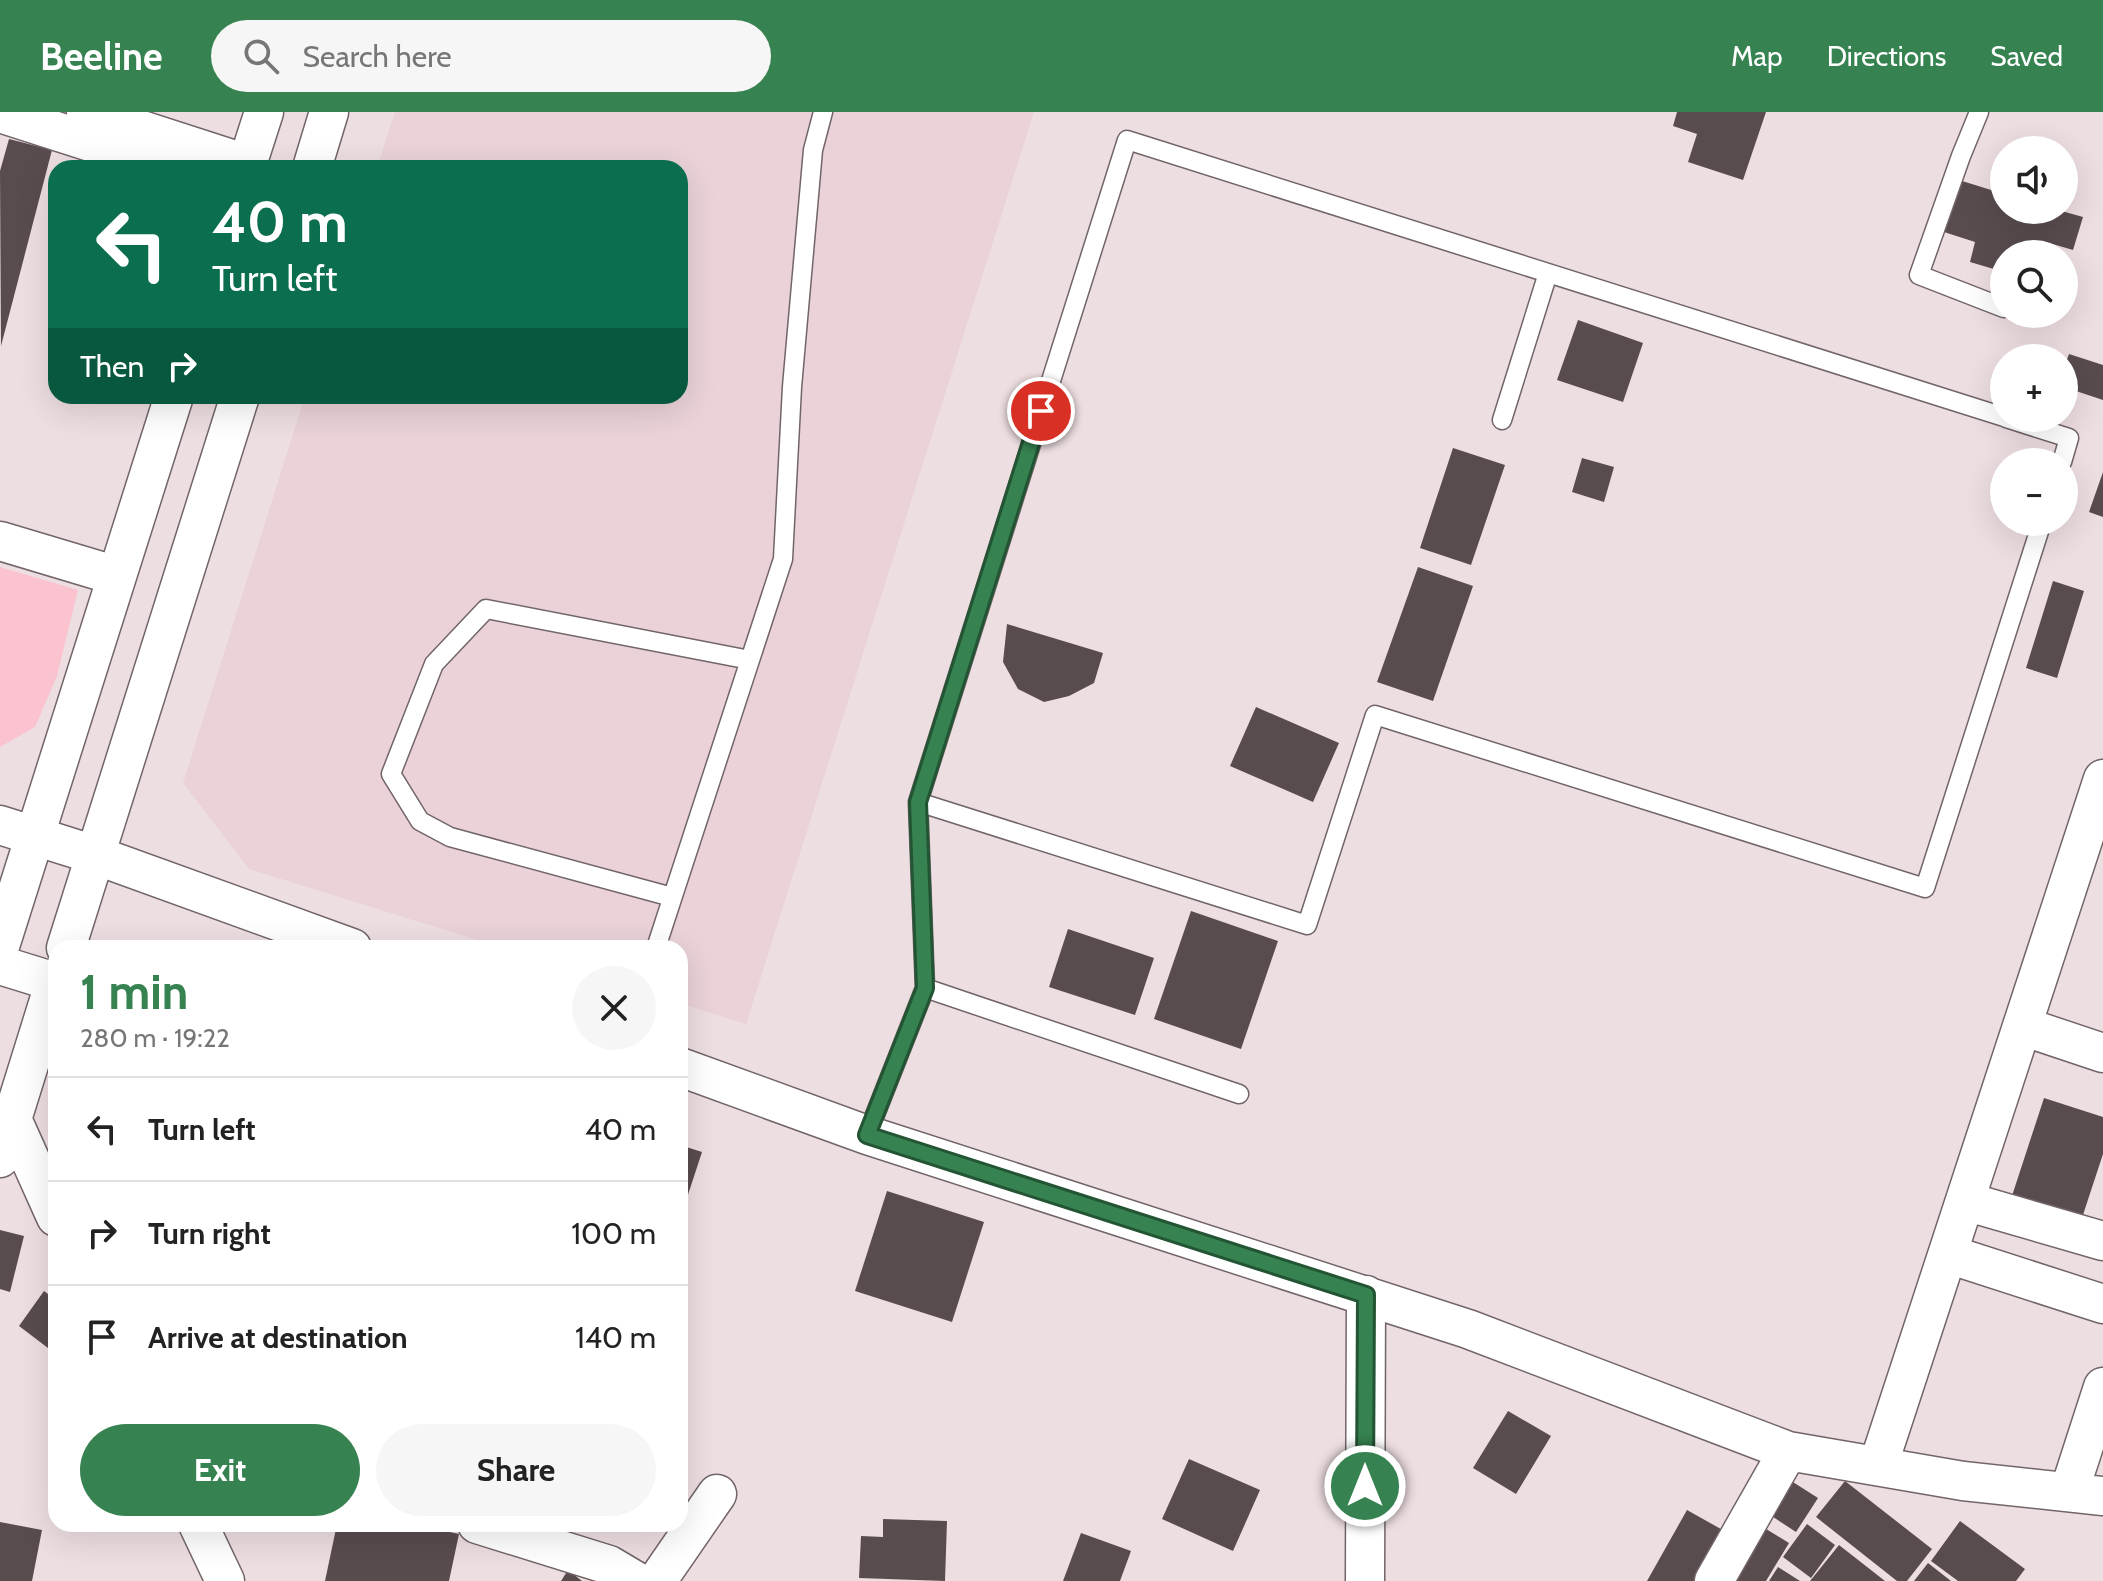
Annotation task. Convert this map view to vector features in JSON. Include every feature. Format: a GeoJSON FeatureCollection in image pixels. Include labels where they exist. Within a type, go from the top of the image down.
{"type":"FeatureCollection","features":[{"type":"Feature","properties":{"kind":"street"},"geometry":{"type":"LineString","coordinates":[[86,112],[229,160]]}},
{"type":"Feature","properties":{"kind":"street"},"geometry":{"type":"LineString","coordinates":[[249,160],[264,112]]}},
{"type":"Feature","properties":{"kind":"street"},"geometry":{"type":"LineString","coordinates":[[314,160],[329,112]]}},
{"type":"Feature","properties":{"kind":"street"},"geometry":{"type":"LineString","coordinates":[[0,113],[146,160]]}},
{"type":"Feature","properties":{"kind":"street"},"geometry":{"type":"LineString","coordinates":[[0,946],[171,404]]}},
{"type":"Feature","properties":{"kind":"street"},"geometry":{"type":"LineString","coordinates":[[68,940],[237,404]]}},
{"type":"Feature","properties":{"kind":"street"},"geometry":{"type":"LineString","coordinates":[[0,541],[117,576]]}},
{"type":"Feature","properties":{"kind":"street"},"geometry":{"type":"LineString","coordinates":[[1878,1466],[2103,779]]}},
{"type":"Feature","properties":{"kind":"street"},"geometry":{"type":"LineString","coordinates":[[0,825],[95,855],[330,940]]}},
{"type":"Feature","properties":{"kind":"street"},"geometry":{"type":"LineString","coordinates":[[0,965],[48,968]]}},
{"type":"Feature","properties":{"kind":"street"},"geometry":{"type":"LineString","coordinates":[[0,1158],[6,1117],[48,1000]]}},
{"type":"Feature","properties":{"kind":"street"},"geometry":{"type":"LineString","coordinates":[[2022,1026],[2103,1053]]}},
{"type":"Feature","properties":{"kind":"street"},"geometry":{"type":"LineString","coordinates":[[688,1070],[867,1135],[1468,1329],[1788,1451],[1963,1481],[2086,1494],[2103,1387]]}},
{"type":"Feature","properties":{"kind":"street"},"geometry":{"type":"LineString","coordinates":[[6,1117],[48,1201]]}},
{"type":"Feature","properties":{"kind":"street"},"geometry":{"type":"LineString","coordinates":[[1965,1201],[2103,1241]]}},
{"type":"Feature","properties":{"kind":"street"},"geometry":{"type":"LineString","coordinates":[[1948,1254],[2103,1304]]}},
{"type":"Feature","properties":{"kind":"street"},"geometry":{"type":"LineString","coordinates":[[1365,1581],[1366,1295]]}},
{"type":"Feature","properties":{"kind":"street"},"geometry":{"type":"LineString","coordinates":[[1714,1581],[1788,1451]]}},
{"type":"Feature","properties":{"kind":"street"},"geometry":{"type":"LineString","coordinates":[[657,1581],[717,1494]]}},
{"type":"Feature","properties":{"kind":"street"},"geometry":{"type":"LineString","coordinates":[[202,1532],[225,1581]]}},
{"type":"Feature","properties":{"kind":"street"},"geometry":{"type":"LineString","coordinates":[[503,1532],[609,1565],[636,1581]]}},
{"type":"Feature","properties":{"kind":"lane"},"geometry":{"type":"LineString","coordinates":[[659,940],[783,559],[792,387],[813,150],[823,112]]}},
{"type":"Feature","properties":{"kind":"lane"},"geometry":{"type":"LineString","coordinates":[[1979,112],[1919,275],[1990,303]]}},
{"type":"Feature","properties":{"kind":"lane"},"geometry":{"type":"LineString","coordinates":[[867,1135],[925,988],[918,802],[1127,140],[1990,413]]}},
{"type":"Feature","properties":{"kind":"lane"},"geometry":{"type":"LineString","coordinates":[[1502,420],[1548,273]]}},
{"type":"Feature","properties":{"kind":"lane"},"geometry":{"type":"LineString","coordinates":[[2050,432],[2069,438],[2066,448]]}},
{"type":"Feature","properties":{"kind":"lane"},"geometry":{"type":"LineString","coordinates":[[918,802],[1307,925],[1375,715],[1925,888],[2038,536]]}},
{"type":"Feature","properties":{"kind":"lane"},"geometry":{"type":"LineString","coordinates":[[672,897],[450,837],[420,821],[391,774],[434,664],[486,609],[750,660]]}},
{"type":"Feature","properties":{"kind":"lane"},"geometry":{"type":"LineString","coordinates":[[925,988],[1239,1094]]}},
{"type":"Feature","properties":{"kind":"shaded area"},"geometry":{"type":"Polygon","coordinates":[[[395,112],[1034,112],[746,1024],[688,1006],[688,940],[477,940],[249,869],[183,783],[302,404],[688,404],[688,160],[380,160],[395,112]]]}},
{"type":"Feature","properties":{"kind":"shaded area"},"geometry":{"type":"Polygon","coordinates":[[[0,567],[78,590],[57,676],[35,727],[0,747],[0,567]]]}},
{"type":"Feature","properties":{"kind":"building"},"geometry":{"type":"Polygon","coordinates":[[[1677,112],[1766,112],[1743,180],[1688,162],[1697,134],[1673,126],[1677,112]]]}},
{"type":"Feature","properties":{"kind":"building"},"geometry":{"type":"Polygon","coordinates":[[[9,139],[52,150],[1,346],[0,171],[9,139]]]}},
{"type":"Feature","properties":{"kind":"building"},"geometry":{"type":"Polygon","coordinates":[[[1959,180],[1990,190],[1990,224],[2078,224],[2078,216],[2083,217],[2076,240],[1990,240],[1990,268],[1970,262],[1975,242],[1944,232],[1959,180]]]}},
{"type":"Feature","properties":{"kind":"building"},"geometry":{"type":"Polygon","coordinates":[[[1578,320],[1643,343],[1623,402],[1557,380],[1578,320]]]}},
{"type":"Feature","properties":{"kind":"building"},"geometry":{"type":"Polygon","coordinates":[[[2078,357],[2103,365],[2103,400],[2078,392],[2078,357]]]}},
{"type":"Feature","properties":{"kind":"building"},"geometry":{"type":"Polygon","coordinates":[[[1453,448],[1505,465],[1471,565],[1420,548],[1453,448]]]}},
{"type":"Feature","properties":{"kind":"building"},"geometry":{"type":"Polygon","coordinates":[[[1582,458],[1614,467],[1604,502],[1572,492],[1582,458]]]}},
{"type":"Feature","properties":{"kind":"building"},"geometry":{"type":"Polygon","coordinates":[[[2103,472],[2103,517],[2089,512],[2103,472]]]}},
{"type":"Feature","properties":{"kind":"building"},"geometry":{"type":"Polygon","coordinates":[[[1418,567],[1473,586],[1433,701],[1377,682],[1418,567]]]}},
{"type":"Feature","properties":{"kind":"building"},"geometry":{"type":"Polygon","coordinates":[[[2053,581],[2084,591],[2057,678],[2026,668],[2053,581]]]}},
{"type":"Feature","properties":{"kind":"building"},"geometry":{"type":"Polygon","coordinates":[[[1007,624],[1103,653],[1094,683],[1069,696],[1044,702],[1018,689],[1003,662],[1007,624]]]}},
{"type":"Feature","properties":{"kind":"building"},"geometry":{"type":"Polygon","coordinates":[[[1256,707],[1339,743],[1313,802],[1230,766],[1256,707]]]}},
{"type":"Feature","properties":{"kind":"building"},"geometry":{"type":"Polygon","coordinates":[[[1191,911],[1278,941],[1241,1049],[1154,1019],[1191,911]]]}},
{"type":"Feature","properties":{"kind":"building"},"geometry":{"type":"Polygon","coordinates":[[[1068,929],[1154,958],[1135,1015],[1049,987],[1068,929]]]}},
{"type":"Feature","properties":{"kind":"building"},"geometry":{"type":"Polygon","coordinates":[[[2044,1098],[2103,1117],[2103,1154],[2079,1227],[2009,1205],[2044,1098]]]}},
{"type":"Feature","properties":{"kind":"building"},"geometry":{"type":"Polygon","coordinates":[[[688,1148],[702,1152],[688,1195],[688,1148]]]}},
{"type":"Feature","properties":{"kind":"building"},"geometry":{"type":"Polygon","coordinates":[[[887,1191],[984,1222],[952,1322],[855,1291],[887,1191]]]}},
{"type":"Feature","properties":{"kind":"building"},"geometry":{"type":"Polygon","coordinates":[[[0,1230],[24,1236],[10,1292],[0,1289],[0,1230]]]}},
{"type":"Feature","properties":{"kind":"building"},"geometry":{"type":"Polygon","coordinates":[[[44,1291],[48,1294],[48,1348],[19,1326],[44,1291]]]}},
{"type":"Feature","properties":{"kind":"building"},"geometry":{"type":"Polygon","coordinates":[[[1508,1411],[1551,1436],[1516,1494],[1473,1468],[1508,1411]]]}},
{"type":"Feature","properties":{"kind":"building"},"geometry":{"type":"Polygon","coordinates":[[[1189,1459],[1260,1490],[1233,1551],[1162,1519],[1189,1459]]]}},
{"type":"Feature","properties":{"kind":"building"},"geometry":{"type":"Polygon","coordinates":[[[1785,1477],[1818,1498],[1796,1532],[1764,1511],[1785,1477]]]}},
{"type":"Feature","properties":{"kind":"building"},"geometry":{"type":"Polygon","coordinates":[[[1845,1481],[1932,1549],[1907,1581],[1897,1581],[1816,1517],[1845,1481]]]}},
{"type":"Feature","properties":{"kind":"building"},"geometry":{"type":"Polygon","coordinates":[[[1687,1510],[1728,1533],[1701,1581],[1647,1581],[1687,1510]]]}},
{"type":"Feature","properties":{"kind":"building"},"geometry":{"type":"Polygon","coordinates":[[[883,1519],[947,1521],[945,1581],[859,1578],[861,1536],[883,1537],[883,1519]]]}},
{"type":"Feature","properties":{"kind":"building"},"geometry":{"type":"Polygon","coordinates":[[[1753,1521],[1789,1543],[1766,1581],[1716,1581],[1753,1521]]]}},
{"type":"Feature","properties":{"kind":"building"},"geometry":{"type":"Polygon","coordinates":[[[1960,1521],[2025,1569],[2016,1581],[1958,1581],[1931,1561],[1960,1521]]]}},
{"type":"Feature","properties":{"kind":"building"},"geometry":{"type":"Polygon","coordinates":[[[0,1522],[42,1530],[32,1581],[0,1581],[0,1522]]]}},
{"type":"Feature","properties":{"kind":"building"},"geometry":{"type":"Polygon","coordinates":[[[1807,1524],[1835,1545],[1811,1578],[1783,1557],[1807,1524]]]}},
{"type":"Feature","properties":{"kind":"building"},"geometry":{"type":"Polygon","coordinates":[[[335,1532],[459,1534],[449,1581],[325,1581],[335,1532]]]}},
{"type":"Feature","properties":{"kind":"building"},"geometry":{"type":"Polygon","coordinates":[[[1081,1533],[1131,1551],[1120,1581],[1063,1581],[1081,1533]]]}},
{"type":"Feature","properties":{"kind":"building"},"geometry":{"type":"Polygon","coordinates":[[[1839,1545],[1885,1581],[1810,1581],[1839,1545]]]}},
{"type":"Feature","properties":{"kind":"building"},"geometry":{"type":"Polygon","coordinates":[[[1928,1563],[1951,1581],[1914,1581],[1928,1563]]]}},
{"type":"Feature","properties":{"kind":"building"},"geometry":{"type":"Polygon","coordinates":[[[1778,1567],[1800,1581],[1769,1581],[1778,1567]]]}},
{"type":"Feature","properties":{"kind":"building"},"geometry":{"type":"Polygon","coordinates":[[[568,1570],[582,1581],[561,1581],[568,1570]]]}},
{"type":"Feature","properties":{"kind":"route"},"geometry":{"type":"LineString","coordinates":[[1041,411],[918,802],[925,988],[867,1135],[1366,1295],[1365,1486]]}}]}
